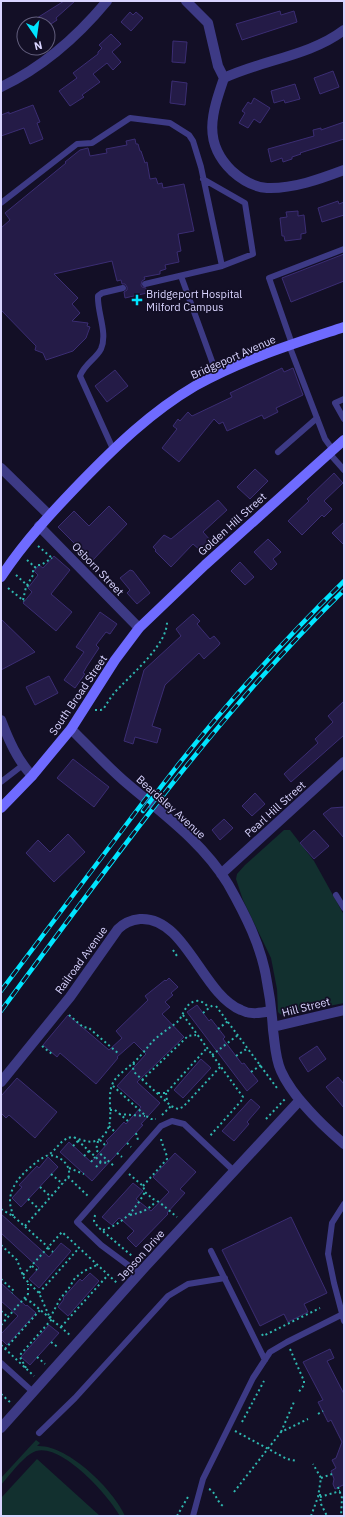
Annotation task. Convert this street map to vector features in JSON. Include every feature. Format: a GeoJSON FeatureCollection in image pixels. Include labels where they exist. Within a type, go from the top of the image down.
{"type":"FeatureCollection","features":[{"type":"Feature","properties":{"kind":"main road","name":"Bridgeport Avenue"},"geometry":{"type":"LineString","coordinates":[[1,577],[49,515],[113,449],[157,410],[195,386],[217,375],[256,358],[344,327]]}},
{"type":"Feature","properties":{"kind":"main road","name":"Golden Hill Street"},"geometry":{"type":"LineString","coordinates":[[139,628],[205,565],[344,440]]}},
{"type":"Feature","properties":{"kind":"main road","name":"South Broad Street"},"geometry":{"type":"LineString","coordinates":[[1,808],[32,776],[71,729],[115,660],[139,628]]}},
{"type":"Feature","properties":{"kind":"street"},"geometry":{"type":"LineString","coordinates":[[1,87],[34,68],[56,52],[80,30],[107,1]]}},
{"type":"Feature","properties":{"kind":"street"},"geometry":{"type":"LineString","coordinates":[[186,1],[208,23],[218,66],[224,78]]}},
{"type":"Feature","properties":{"kind":"street"},"geometry":{"type":"LineString","coordinates":[[344,30],[325,43],[243,69],[224,78],[216,100],[212,120],[212,135],[217,152],[221,159],[240,178],[256,186],[274,188],[310,182],[344,170]]}},
{"type":"Feature","properties":{"kind":"street"},"geometry":{"type":"LineString","coordinates":[[1,468],[49,515]]}},
{"type":"Feature","properties":{"kind":"street","name":"Osborn Street"},"geometry":{"type":"LineString","coordinates":[[39,526],[139,628]]}},
{"type":"Feature","properties":{"kind":"street"},"geometry":{"type":"LineString","coordinates":[[1,720],[11,745],[23,766],[32,776]]}},
{"type":"Feature","properties":{"kind":"street","name":"Beardsley Avenue"},"geometry":{"type":"LineString","coordinates":[[71,729],[122,780],[178,826],[198,846],[221,874],[241,908],[257,945],[267,980],[279,1065],[285,1080],[300,1100],[333,1135],[344,1144]]}},
{"type":"Feature","properties":{"kind":"street","name":"Pearl Hill Street"},"geometry":{"type":"LineString","coordinates":[[221,874],[344,762]]}},
{"type":"Feature","properties":{"kind":"street","name":"Railroad Avenue"},"geometry":{"type":"LineString","coordinates":[[1,1082],[61,1008],[118,929],[128,922],[144,919],[159,922],[170,930],[215,988],[229,1003],[242,1011],[271,1011]]}},
{"type":"Feature","properties":{"kind":"street","name":"Hill Street"},"geometry":{"type":"LineString","coordinates":[[273,1028],[344,1010]]}},
{"type":"Feature","properties":{"kind":"street","name":"Jepson Drive"},"geometry":{"type":"LineString","coordinates":[[1,1428],[184,1225],[300,1100]]}},
{"type":"Feature","properties":{"kind":"lane"},"geometry":{"type":"LineString","coordinates":[[1,203],[77,144],[92,143],[130,118],[170,123],[189,135],[196,148],[222,266]]}},
{"type":"Feature","properties":{"kind":"lane"},"geometry":{"type":"LineString","coordinates":[[145,284],[222,266],[253,254],[245,203],[203,179]]}},
{"type":"Feature","properties":{"kind":"lane"},"geometry":{"type":"LineString","coordinates":[[344,249],[269,278],[307,393],[331,452],[344,470]]}},
{"type":"Feature","properties":{"kind":"lane"},"geometry":{"type":"LineString","coordinates":[[181,276],[217,375]]}},
{"type":"Feature","properties":{"kind":"lane"},"geometry":{"type":"LineString","coordinates":[[113,449],[80,376],[83,368],[101,348],[102,335],[98,296],[102,293],[123,288]]}},
{"type":"Feature","properties":{"kind":"lane"},"geometry":{"type":"LineString","coordinates":[[344,399],[335,403],[344,419]]}},
{"type":"Feature","properties":{"kind":"lane"},"geometry":{"type":"LineString","coordinates":[[278,452],[317,418]]}},
{"type":"Feature","properties":{"kind":"lane"},"geometry":{"type":"LineString","coordinates":[[1,782],[23,766]]}},
{"type":"Feature","properties":{"kind":"lane"},"geometry":{"type":"LineString","coordinates":[[336,895],[344,908]]}},
{"type":"Feature","properties":{"kind":"lane"},"geometry":{"type":"LineString","coordinates":[[140,1274],[101,1245],[77,1222],[161,1126],[172,1121],[184,1124],[234,1171]]}},
{"type":"Feature","properties":{"kind":"lane"},"geometry":{"type":"LineString","coordinates":[[193,1516],[203,1479],[253,1378],[270,1352],[343,1318],[328,1254],[332,1223],[344,1204]]}},
{"type":"Feature","properties":{"kind":"lane"},"geometry":{"type":"LineString","coordinates":[[211,1251],[265,1360]]}},
{"type":"Feature","properties":{"kind":"lane"},"geometry":{"type":"LineString","coordinates":[[39,1433],[80,1392],[168,1296],[188,1284],[224,1278]]}},
{"type":"Feature","properties":{"kind":"lane"},"geometry":{"type":"LineString","coordinates":[[1,1363],[33,1392]]}},
{"type":"Feature","properties":{"kind":"path"},"geometry":{"type":"LineString","coordinates":[[8,588],[24,601],[33,575],[33,569],[36,565],[41,565],[52,558],[38,546]]}},
{"type":"Feature","properties":{"kind":"path"},"geometry":{"type":"LineString","coordinates":[[27,560],[35,568]]}},
{"type":"Feature","properties":{"kind":"path"},"geometry":{"type":"LineString","coordinates":[[16,575],[28,586]]}},
{"type":"Feature","properties":{"kind":"path"},"geometry":{"type":"LineString","coordinates":[[86,706],[97,710],[104,708],[119,687],[154,651],[168,627],[168,621]]}},
{"type":"Feature","properties":{"kind":"path"},"geometry":{"type":"LineString","coordinates":[[173,950],[178,956]]}},
{"type":"Feature","properties":{"kind":"path"},"geometry":{"type":"LineString","coordinates":[[210,998],[261,1065],[280,1093]]}},
{"type":"Feature","properties":{"kind":"path"},"geometry":{"type":"LineString","coordinates":[[114,1167],[96,1150],[99,1140],[109,1126],[109,1102],[112,1085],[119,1075],[158,1037],[179,1021],[186,1008],[196,1001],[202,1002],[209,1008]]}},
{"type":"Feature","properties":{"kind":"path"},"geometry":{"type":"LineString","coordinates":[[203,1013],[214,1004]]}},
{"type":"Feature","properties":{"kind":"path"},"geometry":{"type":"LineString","coordinates":[[61,1008],[83,1027],[89,1028],[119,1054]]}},
{"type":"Feature","properties":{"kind":"path"},"geometry":{"type":"LineString","coordinates":[[182,1014],[243,1098],[209,1137]]}},
{"type":"Feature","properties":{"kind":"path"},"geometry":{"type":"LineString","coordinates":[[218,1029],[228,1021]]}},
{"type":"Feature","properties":{"kind":"path"},"geometry":{"type":"LineString","coordinates":[[142,1080],[188,1036],[197,1035]]}},
{"type":"Feature","properties":{"kind":"path"},"geometry":{"type":"LineString","coordinates":[[212,1055],[238,1035]]}},
{"type":"Feature","properties":{"kind":"path"},"geometry":{"type":"LineString","coordinates":[[156,1092],[166,1092],[207,1048]]}},
{"type":"Feature","properties":{"kind":"path"},"geometry":{"type":"LineString","coordinates":[[236,1056],[248,1048]]}},
{"type":"Feature","properties":{"kind":"path"},"geometry":{"type":"LineString","coordinates":[[134,1062],[134,1072],[167,1102],[173,1107],[179,1109],[184,1114]]}},
{"type":"Feature","properties":{"kind":"path"},"geometry":{"type":"LineString","coordinates":[[252,1072],[261,1065]]}},
{"type":"Feature","properties":{"kind":"path"},"geometry":{"type":"LineString","coordinates":[[179,1109],[183,1107],[220,1066]]}},
{"type":"Feature","properties":{"kind":"path"},"geometry":{"type":"LineString","coordinates":[[112,1085],[146,1116],[151,1119],[159,1118]]}},
{"type":"Feature","properties":{"kind":"path"},"geometry":{"type":"LineString","coordinates":[[166,1092],[167,1102]]}},
{"type":"Feature","properties":{"kind":"path"},"geometry":{"type":"LineString","coordinates":[[285,1099],[291,1109]]}},
{"type":"Feature","properties":{"kind":"path"},"geometry":{"type":"LineString","coordinates":[[110,1110],[115,1110],[128,1121]]}},
{"type":"Feature","properties":{"kind":"path"},"geometry":{"type":"LineString","coordinates":[[119,1114],[146,1116]]}},
{"type":"Feature","properties":{"kind":"path"},"geometry":{"type":"LineString","coordinates":[[109,1126],[115,1132]]}},
{"type":"Feature","properties":{"kind":"path"},"geometry":{"type":"LineString","coordinates":[[136,1133],[138,1141]]}},
{"type":"Feature","properties":{"kind":"path"},"geometry":{"type":"LineString","coordinates":[[156,1145],[165,1136]]}},
{"type":"Feature","properties":{"kind":"path"},"geometry":{"type":"LineString","coordinates":[[13,1216],[10,1201],[16,1184],[24,1172],[48,1155],[64,1140],[73,1137],[88,1142],[99,1140]]}},
{"type":"Feature","properties":{"kind":"path"},"geometry":{"type":"LineString","coordinates":[[73,1137],[101,1162],[109,1163]]}},
{"type":"Feature","properties":{"kind":"path"},"geometry":{"type":"LineString","coordinates":[[143,1186],[167,1159],[161,1139]]}},
{"type":"Feature","properties":{"kind":"path"},"geometry":{"type":"LineString","coordinates":[[99,1140],[106,1146]]}},
{"type":"Feature","properties":{"kind":"path"},"geometry":{"type":"LineString","coordinates":[[73,1146],[78,1141]]}},
{"type":"Feature","properties":{"kind":"path"},"geometry":{"type":"LineString","coordinates":[[127,1143],[132,1148]]}},
{"type":"Feature","properties":{"kind":"path"},"geometry":{"type":"LineString","coordinates":[[84,1156],[89,1151]]}},
{"type":"Feature","properties":{"kind":"path"},"geometry":{"type":"LineString","coordinates":[[117,1153],[123,1158]]}},
{"type":"Feature","properties":{"kind":"path"},"geometry":{"type":"LineString","coordinates":[[25,1226],[70,1173],[69,1168],[64,1161],[55,1155],[48,1155]]}},
{"type":"Feature","properties":{"kind":"path"},"geometry":{"type":"LineString","coordinates":[[91,1162],[95,1157]]}},
{"type":"Feature","properties":{"kind":"path"},"geometry":{"type":"LineString","coordinates":[[64,1161],[67,1158]]}},
{"type":"Feature","properties":{"kind":"path"},"geometry":{"type":"LineString","coordinates":[[96,1167],[101,1162]]}},
{"type":"Feature","properties":{"kind":"path"},"geometry":{"type":"LineString","coordinates":[[69,1168],[84,1174]]}},
{"type":"Feature","properties":{"kind":"path"},"geometry":{"type":"LineString","coordinates":[[124,1169],[143,1186],[145,1192],[156,1201],[160,1202],[184,1225]]}},
{"type":"Feature","properties":{"kind":"path"},"geometry":{"type":"LineString","coordinates":[[51,1174],[62,1184]]}},
{"type":"Feature","properties":{"kind":"path"},"geometry":{"type":"LineString","coordinates":[[125,1180],[130,1174]]}},
{"type":"Feature","properties":{"kind":"path"},"geometry":{"type":"LineString","coordinates":[[68,1177],[88,1197]]}},
{"type":"Feature","properties":{"kind":"path"},"geometry":{"type":"LineString","coordinates":[[40,1187],[51,1197]]}},
{"type":"Feature","properties":{"kind":"path"},"geometry":{"type":"LineString","coordinates":[[102,1230],[113,1226],[135,1210],[145,1192]]}},
{"type":"Feature","properties":{"kind":"path"},"geometry":{"type":"LineString","coordinates":[[28,1199],[40,1210]]}},
{"type":"Feature","properties":{"kind":"path"},"geometry":{"type":"LineString","coordinates":[[129,1215],[143,1212],[152,1206],[156,1201]]}},
{"type":"Feature","properties":{"kind":"path"},"geometry":{"type":"LineString","coordinates":[[1,1209],[13,1216],[53,1252]]}},
{"type":"Feature","properties":{"kind":"path"},"geometry":{"type":"LineString","coordinates":[[97,1212],[95,1214],[94,1221],[102,1230],[132,1256]]}},
{"type":"Feature","properties":{"kind":"path"},"geometry":{"type":"LineString","coordinates":[[23,1275],[62,1232],[118,1284]]}},
{"type":"Feature","properties":{"kind":"path"},"geometry":{"type":"LineString","coordinates":[[1,1245],[17,1260],[28,1283],[39,1293],[51,1319]]}},
{"type":"Feature","properties":{"kind":"path"},"geometry":{"type":"LineString","coordinates":[[39,1293],[79,1248]]}},
{"type":"Feature","properties":{"kind":"path"},"geometry":{"type":"LineString","coordinates":[[32,1265],[37,1270]]}},
{"type":"Feature","properties":{"kind":"path"},"geometry":{"type":"LineString","coordinates":[[26,1368],[20,1355],[51,1319],[60,1299],[75,1278],[84,1271],[97,1265]]}},
{"type":"Feature","properties":{"kind":"path"},"geometry":{"type":"LineString","coordinates":[[61,1327],[108,1275]]}},
{"type":"Feature","properties":{"kind":"path"},"geometry":{"type":"LineString","coordinates":[[1,1279],[14,1291],[12,1293]]}},
{"type":"Feature","properties":{"kind":"path"},"geometry":{"type":"LineString","coordinates":[[1,1325],[25,1299],[28,1294],[28,1283]]}},
{"type":"Feature","properties":{"kind":"path"},"geometry":{"type":"LineString","coordinates":[[25,1299],[31,1302],[70,1336]]}},
{"type":"Feature","properties":{"kind":"path"},"geometry":{"type":"LineString","coordinates":[[263,1336],[320,1308]]}},
{"type":"Feature","properties":{"kind":"path"},"geometry":{"type":"LineString","coordinates":[[5,1349],[40,1310]]}},
{"type":"Feature","properties":{"kind":"path"},"geometry":{"type":"LineString","coordinates":[[1,1311],[8,1317]]}},
{"type":"Feature","properties":{"kind":"path"},"geometry":{"type":"LineString","coordinates":[[51,1342],[59,1348]]}},
{"type":"Feature","properties":{"kind":"path"},"geometry":{"type":"LineString","coordinates":[[1,1345],[42,1383]]}},
{"type":"Feature","properties":{"kind":"path"},"geometry":{"type":"LineString","coordinates":[[289,1346],[304,1381],[304,1384],[298,1393]]}},
{"type":"Feature","properties":{"kind":"path"},"geometry":{"type":"LineString","coordinates":[[37,1357],[44,1364]]}},
{"type":"Feature","properties":{"kind":"path"},"geometry":{"type":"LineString","coordinates":[[234,1492],[281,1432],[294,1402]]}},
{"type":"Feature","properties":{"kind":"path"},"geometry":{"type":"LineString","coordinates":[[318,1414],[323,1412]]}},
{"type":"Feature","properties":{"kind":"path"},"geometry":{"type":"LineString","coordinates":[[281,1432],[308,1419]]}},
{"type":"Feature","properties":{"kind":"path"},"geometry":{"type":"LineString","coordinates":[[228,1427],[287,1459],[297,1461]]}},
{"type":"Feature","properties":{"kind":"path"},"geometry":{"type":"LineString","coordinates":[[311,1516],[319,1497],[322,1478],[313,1464]]}},
{"type":"Feature","properties":{"kind":"path"},"geometry":{"type":"LineString","coordinates":[[322,1478],[332,1474]]}},
{"type":"Feature","properties":{"kind":"path"},"geometry":{"type":"LineString","coordinates":[[338,1487],[342,1503],[342,1516]]}},
{"type":"Feature","properties":{"kind":"path"},"geometry":{"type":"LineString","coordinates":[[206,1488],[211,1490],[218,1502],[223,1506]]}},
{"type":"Feature","properties":{"kind":"path"},"geometry":{"type":"LineString","coordinates":[[178,1516],[192,1490]]}},
{"type":"Feature","properties":{"kind":"path"},"geometry":{"type":"LineString","coordinates":[[319,1497],[340,1491]]}},
{"type":"Feature","properties":{"kind":"path"},"geometry":{"type":"LineString","coordinates":[[319,1497],[327,1516]]}},
{"type":"Feature","properties":{"kind":"green space"},"geometry":{"type":"Polygon","coordinates":[[[284,830],[290,830],[314,861],[344,915],[344,1003],[284,1015],[278,1012],[277,989],[271,958],[243,900],[236,879],[237,874],[245,865],[284,830]]]}},
{"type":"Feature","properties":{"kind":"green space"},"geometry":{"type":"Polygon","coordinates":[[[36,1440],[40,1443],[37,1446],[49,1447],[62,1452],[88,1470],[111,1494],[125,1516],[120,1516],[106,1496],[84,1473],[59,1455],[47,1451],[36,1451],[31,1453],[17,1466],[1,1485],[1,1478],[36,1440]]]}},
{"type":"Feature","properties":{"kind":"green space"},"geometry":{"type":"Polygon","coordinates":[[[37,1459],[100,1516],[1,1516],[1,1498],[37,1459]]]}},
{"type":"Feature","properties":{"kind":"building"},"geometry":{"type":"Polygon","coordinates":[[[64,1],[75,1],[56,18],[56,16],[40,16],[64,1]]]}},
{"type":"Feature","properties":{"kind":"building"},"geometry":{"type":"Polygon","coordinates":[[[280,11],[281,15],[294,11],[297,22],[242,40],[236,24],[280,11]]]}},
{"type":"Feature","properties":{"kind":"building"},"geometry":{"type":"Polygon","coordinates":[[[130,12],[133,15],[136,12],[143,18],[131,31],[121,22],[130,12]]]}},
{"type":"Feature","properties":{"kind":"building"},"geometry":{"type":"Polygon","coordinates":[[[111,34],[121,44],[112,52],[121,62],[113,70],[107,63],[93,74],[100,82],[82,95],[84,97],[70,106],[59,91],[77,78],[73,73],[98,54],[102,48],[99,45],[111,34]]]}},
{"type":"Feature","properties":{"kind":"building"},"geometry":{"type":"Polygon","coordinates":[[[173,41],[187,42],[185,63],[172,62],[173,41]]]}},
{"type":"Feature","properties":{"kind":"building"},"geometry":{"type":"Polygon","coordinates":[[[333,71],[339,87],[320,94],[314,78],[333,71]]]}},
{"type":"Feature","properties":{"kind":"building"},"geometry":{"type":"Polygon","coordinates":[[[172,81],[187,83],[185,105],[170,103],[172,81]]]}},
{"type":"Feature","properties":{"kind":"building"},"geometry":{"type":"Polygon","coordinates":[[[295,84],[300,99],[285,103],[284,100],[274,103],[271,91],[295,84]]]}},
{"type":"Feature","properties":{"kind":"building"},"geometry":{"type":"Polygon","coordinates":[[[254,98],[270,108],[260,123],[254,119],[248,128],[239,123],[245,113],[242,111],[248,102],[251,104],[254,98]]]}},
{"type":"Feature","properties":{"kind":"building"},"geometry":{"type":"Polygon","coordinates":[[[33,105],[40,122],[37,123],[43,139],[30,144],[24,128],[1,136],[1,115],[9,112],[9,114],[33,105]]]}},
{"type":"Feature","properties":{"kind":"building"},"geometry":{"type":"Polygon","coordinates":[[[344,122],[344,139],[300,153],[301,154],[292,157],[292,159],[283,162],[282,158],[271,162],[268,149],[314,136],[313,130],[321,128],[321,130],[344,122]]]}},
{"type":"Feature","properties":{"kind":"building"},"geometry":{"type":"Polygon","coordinates":[[[135,139],[145,163],[147,162],[150,179],[156,178],[158,184],[162,183],[163,188],[184,184],[194,231],[178,234],[181,251],[177,252],[179,262],[165,265],[166,269],[160,271],[160,274],[144,277],[145,279],[142,281],[141,285],[142,287],[146,288],[147,293],[125,298],[124,292],[127,290],[127,287],[125,284],[122,284],[121,280],[117,281],[112,261],[54,274],[78,298],[72,304],[80,313],[72,321],[88,323],[87,326],[90,327],[86,338],[73,351],[46,360],[43,353],[35,350],[36,346],[1,310],[1,228],[10,220],[5,213],[80,150],[88,148],[90,156],[107,153],[106,149],[127,145],[126,141],[135,139]]]}},
{"type":"Feature","properties":{"kind":"building"},"geometry":{"type":"Polygon","coordinates":[[[338,201],[339,204],[344,202],[344,215],[322,222],[318,208],[338,201]]]}},
{"type":"Feature","properties":{"kind":"building"},"geometry":{"type":"Polygon","coordinates":[[[298,211],[298,216],[304,215],[306,233],[301,234],[301,239],[285,241],[284,236],[282,236],[280,218],[287,217],[286,212],[298,211]]]}},
{"type":"Feature","properties":{"kind":"building"},"geometry":{"type":"Polygon","coordinates":[[[344,254],[344,281],[291,302],[282,278],[344,254]]]}},
{"type":"Feature","properties":{"kind":"building"},"geometry":{"type":"Polygon","coordinates":[[[282,368],[284,372],[293,368],[303,395],[276,408],[278,412],[264,419],[262,415],[227,431],[223,422],[219,424],[214,419],[179,462],[162,448],[177,429],[173,426],[178,419],[180,421],[188,412],[192,416],[232,397],[230,393],[282,368]]]}},
{"type":"Feature","properties":{"kind":"building"},"geometry":{"type":"Polygon","coordinates":[[[115,370],[128,386],[107,402],[95,386],[115,370]]]}},
{"type":"Feature","properties":{"kind":"building"},"geometry":{"type":"Polygon","coordinates":[[[255,469],[268,481],[250,499],[237,487],[255,469]]]}},
{"type":"Feature","properties":{"kind":"building"},"geometry":{"type":"Polygon","coordinates":[[[334,473],[343,483],[324,501],[332,509],[324,517],[322,515],[302,535],[288,521],[309,501],[307,499],[334,473]]]}},
{"type":"Feature","properties":{"kind":"building"},"geometry":{"type":"Polygon","coordinates":[[[218,500],[227,510],[203,532],[211,541],[200,550],[193,544],[171,567],[153,547],[164,535],[171,539],[218,500]]]}},
{"type":"Feature","properties":{"kind":"building"},"geometry":{"type":"Polygon","coordinates":[[[109,506],[127,524],[92,561],[58,527],[74,511],[89,526],[109,506]]]}},
{"type":"Feature","properties":{"kind":"building"},"geometry":{"type":"Polygon","coordinates":[[[344,522],[344,545],[332,533],[344,522]]]}},
{"type":"Feature","properties":{"kind":"building"},"geometry":{"type":"Polygon","coordinates":[[[268,539],[281,552],[273,559],[277,564],[271,570],[254,552],[268,539]]]}},
{"type":"Feature","properties":{"kind":"building"},"geometry":{"type":"Polygon","coordinates":[[[54,556],[70,570],[51,594],[72,612],[56,631],[23,603],[32,592],[28,588],[38,575],[34,571],[39,565],[43,568],[54,556]]]}},
{"type":"Feature","properties":{"kind":"building"},"geometry":{"type":"Polygon","coordinates":[[[240,562],[254,577],[245,585],[231,571],[240,562]]]}},
{"type":"Feature","properties":{"kind":"building"},"geometry":{"type":"Polygon","coordinates":[[[130,570],[133,571],[150,593],[137,604],[127,593],[130,590],[120,578],[130,570]]]}},
{"type":"Feature","properties":{"kind":"building"},"geometry":{"type":"Polygon","coordinates":[[[100,612],[117,624],[110,634],[106,632],[96,645],[99,648],[83,673],[85,674],[75,688],[64,680],[84,652],[76,647],[100,612]]]}},
{"type":"Feature","properties":{"kind":"building"},"geometry":{"type":"Polygon","coordinates":[[[193,614],[200,621],[197,624],[210,639],[214,636],[220,643],[219,645],[204,659],[199,653],[165,685],[152,726],[161,729],[157,743],[135,737],[133,744],[124,741],[144,670],[181,636],[176,629],[193,614]]]}},
{"type":"Feature","properties":{"kind":"building"},"geometry":{"type":"Polygon","coordinates":[[[1,619],[35,652],[1,670],[1,619]]]}},
{"type":"Feature","properties":{"kind":"building"},"geometry":{"type":"Polygon","coordinates":[[[49,676],[58,693],[35,705],[26,687],[49,676]]]}},
{"type":"Feature","properties":{"kind":"building"},"geometry":{"type":"Polygon","coordinates":[[[344,701],[344,735],[291,782],[284,774],[318,743],[315,739],[333,722],[328,716],[344,701]]]}},
{"type":"Feature","properties":{"kind":"building"},"geometry":{"type":"Polygon","coordinates":[[[73,759],[109,787],[94,807],[57,778],[73,759]]]}},
{"type":"Feature","properties":{"kind":"building"},"geometry":{"type":"Polygon","coordinates":[[[255,793],[265,804],[252,816],[242,806],[255,793]]]}},
{"type":"Feature","properties":{"kind":"building"},"geometry":{"type":"Polygon","coordinates":[[[344,807],[344,838],[323,814],[331,808],[344,807]]]}},
{"type":"Feature","properties":{"kind":"building"},"geometry":{"type":"Polygon","coordinates":[[[224,819],[233,828],[220,840],[212,830],[224,819]]]}},
{"type":"Feature","properties":{"kind":"building"},"geometry":{"type":"Polygon","coordinates":[[[314,830],[329,846],[314,859],[300,843],[314,830]]]}},
{"type":"Feature","properties":{"kind":"building"},"geometry":{"type":"Polygon","coordinates":[[[68,834],[85,852],[54,882],[26,853],[38,840],[50,852],[68,834]]]}},
{"type":"Feature","properties":{"kind":"building"},"geometry":{"type":"Polygon","coordinates":[[[169,978],[178,987],[171,993],[173,995],[165,1002],[170,1007],[162,1014],[184,1037],[137,1082],[160,1103],[141,1124],[143,1125],[92,1181],[60,1152],[69,1142],[91,1162],[108,1143],[106,1141],[124,1122],[126,1124],[141,1107],[117,1086],[146,1054],[134,1042],[117,1057],[118,1058],[96,1084],[60,1053],[57,1057],[43,1045],[68,1015],[109,1050],[122,1038],[116,1031],[148,1000],[145,996],[169,978]]]}},
{"type":"Feature","properties":{"kind":"building"},"geometry":{"type":"Polygon","coordinates":[[[197,1005],[209,1021],[211,1019],[225,1037],[223,1039],[242,1064],[244,1063],[258,1081],[247,1091],[187,1012],[197,1005]]]}},
{"type":"Feature","properties":{"kind":"building"},"geometry":{"type":"Polygon","coordinates":[[[317,1046],[326,1059],[308,1072],[299,1058],[317,1046]]]}},
{"type":"Feature","properties":{"kind":"building"},"geometry":{"type":"Polygon","coordinates":[[[201,1059],[211,1068],[183,1098],[174,1090],[201,1059]]]}},
{"type":"Feature","properties":{"kind":"building"},"geometry":{"type":"Polygon","coordinates":[[[338,1077],[344,1084],[344,1108],[326,1087],[338,1077]]]}},
{"type":"Feature","properties":{"kind":"building"},"geometry":{"type":"Polygon","coordinates":[[[17,1078],[57,1112],[35,1138],[9,1115],[6,1118],[1,1113],[1,1096],[17,1078]]]}},
{"type":"Feature","properties":{"kind":"building"},"geometry":{"type":"Polygon","coordinates":[[[251,1099],[260,1107],[247,1122],[249,1124],[234,1141],[222,1131],[251,1099]]]}},
{"type":"Feature","properties":{"kind":"building"},"geometry":{"type":"Polygon","coordinates":[[[175,1153],[196,1172],[180,1189],[185,1193],[167,1213],[168,1214],[136,1247],[127,1238],[134,1231],[121,1219],[119,1218],[112,1225],[102,1217],[133,1183],[143,1191],[136,1199],[151,1211],[169,1192],[153,1177],[175,1153]]]}},
{"type":"Feature","properties":{"kind":"building"},"geometry":{"type":"Polygon","coordinates":[[[48,1157],[58,1167],[21,1207],[12,1198],[22,1187],[19,1185],[37,1166],[39,1168],[48,1157]]]}},
{"type":"Feature","properties":{"kind":"building"},"geometry":{"type":"Polygon","coordinates":[[[1,1214],[49,1257],[61,1243],[71,1251],[39,1288],[29,1279],[39,1268],[1,1233],[1,1214]]]}},
{"type":"Feature","properties":{"kind":"building"},"geometry":{"type":"Polygon","coordinates":[[[291,1217],[327,1293],[304,1304],[308,1312],[288,1322],[284,1314],[260,1326],[222,1250],[291,1217]]]}},
{"type":"Feature","properties":{"kind":"building"},"geometry":{"type":"Polygon","coordinates":[[[90,1273],[99,1281],[68,1316],[58,1307],[64,1299],[63,1298],[80,1279],[82,1281],[90,1273]]]}},
{"type":"Feature","properties":{"kind":"building"},"geometry":{"type":"Polygon","coordinates":[[[1,1283],[36,1313],[7,1345],[1,1339],[1,1334],[18,1316],[1,1301],[1,1283]]]}},
{"type":"Feature","properties":{"kind":"building"},"geometry":{"type":"Polygon","coordinates":[[[49,1325],[59,1333],[30,1365],[21,1357],[49,1325]]]}},
{"type":"Feature","properties":{"kind":"building"},"geometry":{"type":"Polygon","coordinates":[[[330,1349],[334,1358],[327,1361],[344,1394],[344,1486],[343,1485],[335,1489],[331,1471],[336,1468],[332,1460],[336,1458],[342,1442],[331,1420],[328,1422],[318,1402],[323,1400],[303,1362],[330,1349]]]}},
{"type":"Feature","properties":{"kind":"railway"},"geometry":{"type":"LineString","coordinates":[[143,811],[190,750],[239,692],[291,635],[344,581]]}},
{"type":"Feature","properties":{"kind":"railway"},"geometry":{"type":"LineString","coordinates":[[1,1011],[123,847],[207,741],[251,689],[344,590]]}},
{"type":"Feature","properties":{"kind":"railway"},"geometry":{"type":"LineString","coordinates":[[1,991],[150,793]]}},
{"type":"Feature","properties":{"kind":"place","name":"Bridgeport Hospital Milford Campus"},"geometry":{"type":"Point","coordinates":[137,300]}}]}
